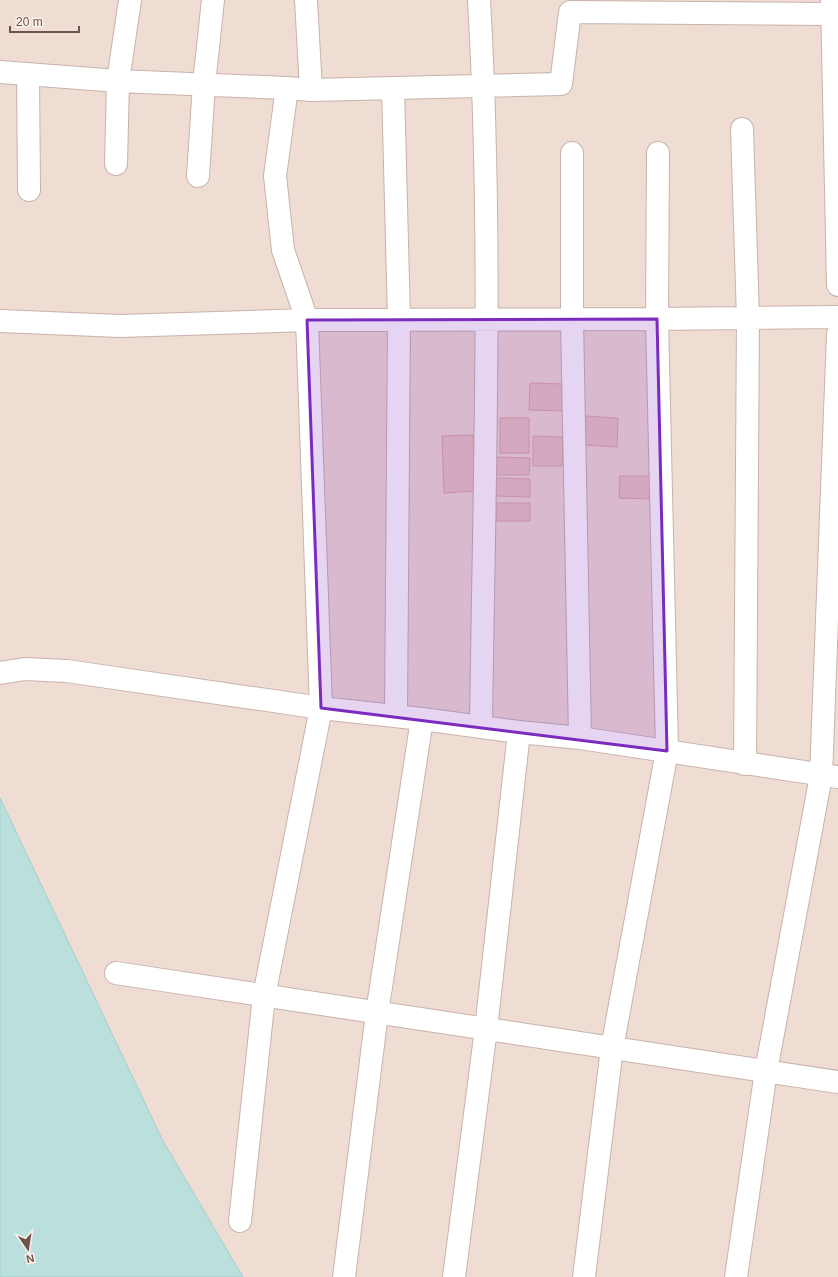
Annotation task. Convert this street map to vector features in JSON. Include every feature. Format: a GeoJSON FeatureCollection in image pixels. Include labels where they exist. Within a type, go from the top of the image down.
{"type":"FeatureCollection","features":[{"type":"Feature","properties":{"kind":"street"},"geometry":{"type":"LineString","coordinates":[[116,164],[118,81],[130,0]]}},
{"type":"Feature","properties":{"kind":"street"},"geometry":{"type":"LineString","coordinates":[[198,176],[204,84],[213,0]]}},
{"type":"Feature","properties":{"kind":"street"},"geometry":{"type":"LineString","coordinates":[[306,0],[311,90]]}},
{"type":"Feature","properties":{"kind":"street"},"geometry":{"type":"LineString","coordinates":[[479,0],[484,85],[487,319],[481,726]]}},
{"type":"Feature","properties":{"kind":"street"},"geometry":{"type":"LineString","coordinates":[[0,72],[118,81],[311,90],[561,84],[571,6],[832,7],[838,284]]}},
{"type":"Feature","properties":{"kind":"street"},"geometry":{"type":"LineString","coordinates":[[28,74],[29,190]]}},
{"type":"Feature","properties":{"kind":"street"},"geometry":{"type":"LineString","coordinates":[[240,1221],[264,996],[321,708],[307,320],[283,250],[275,176],[287,88]]}},
{"type":"Feature","properties":{"kind":"street"},"geometry":{"type":"LineString","coordinates":[[393,88],[399,319],[396,716]]}},
{"type":"Feature","properties":{"kind":"street"},"geometry":{"type":"LineString","coordinates":[[742,129],[748,318],[745,764]]}},
{"type":"Feature","properties":{"kind":"street"},"geometry":{"type":"LineString","coordinates":[[572,153],[572,319],[580,738]]}},
{"type":"Feature","properties":{"kind":"street"},"geometry":{"type":"LineString","coordinates":[[584,1277],[612,1048],[667,751],[656,319],[658,153]]}},
{"type":"Feature","properties":{"kind":"street"},"geometry":{"type":"LineString","coordinates":[[0,321],[120,326],[307,320],[838,317]]}},
{"type":"Feature","properties":{"kind":"street"},"geometry":{"type":"LineString","coordinates":[[736,1277],[766,1071],[830,776],[838,334]]}},
{"type":"Feature","properties":{"kind":"street"},"geometry":{"type":"LineString","coordinates":[[0,673],[25,669],[67,671],[321,708],[422,718],[520,732],[580,738],[830,776]]}},
{"type":"Feature","properties":{"kind":"street"},"geometry":{"type":"LineString","coordinates":[[344,1277],[377,1013],[422,718]]}},
{"type":"Feature","properties":{"kind":"street"},"geometry":{"type":"LineString","coordinates":[[454,1277],[486,1029],[520,732]]}},
{"type":"Feature","properties":{"kind":"street"},"geometry":{"type":"LineString","coordinates":[[116,974],[838,1082]]}},
{"type":"Feature","properties":{"kind":"highlighted area"},"geometry":{"type":"Polygon","coordinates":[[[657,319],[667,751],[321,708],[307,320],[657,319]]]}},
{"type":"Feature","properties":{"kind":"shaded area"},"geometry":{"type":"Polygon","coordinates":[[[0,0],[838,0],[838,1277],[0,1277],[0,0]]]}},
{"type":"Feature","properties":{"kind":"water"},"geometry":{"type":"Polygon","coordinates":[[[0,798],[163,1141],[243,1277],[0,1277],[0,798]]]}},
{"type":"Feature","properties":{"kind":"building"},"geometry":{"type":"Polygon","coordinates":[[[530,383],[565,384],[564,411],[529,410],[530,383]]]}},
{"type":"Feature","properties":{"kind":"building"},"geometry":{"type":"Polygon","coordinates":[[[586,416],[618,418],[617,447],[585,445],[586,416]]]}},
{"type":"Feature","properties":{"kind":"building"},"geometry":{"type":"Polygon","coordinates":[[[500,418],[529,418],[529,453],[500,453],[500,418]]]}},
{"type":"Feature","properties":{"kind":"building"},"geometry":{"type":"Polygon","coordinates":[[[473,435],[475,491],[444,493],[442,436],[473,435]]]}},
{"type":"Feature","properties":{"kind":"building"},"geometry":{"type":"Polygon","coordinates":[[[533,436],[563,437],[562,466],[533,466],[533,436]]]}},
{"type":"Feature","properties":{"kind":"building"},"geometry":{"type":"Polygon","coordinates":[[[496,457],[530,458],[529,475],[495,475],[496,457]]]}},
{"type":"Feature","properties":{"kind":"building"},"geometry":{"type":"Polygon","coordinates":[[[620,476],[654,476],[654,499],[619,498],[620,476]]]}},
{"type":"Feature","properties":{"kind":"building"},"geometry":{"type":"Polygon","coordinates":[[[496,478],[530,479],[530,497],[496,496],[496,478]]]}},
{"type":"Feature","properties":{"kind":"building"},"geometry":{"type":"Polygon","coordinates":[[[497,503],[530,503],[530,521],[496,521],[497,503]]]}}]}
